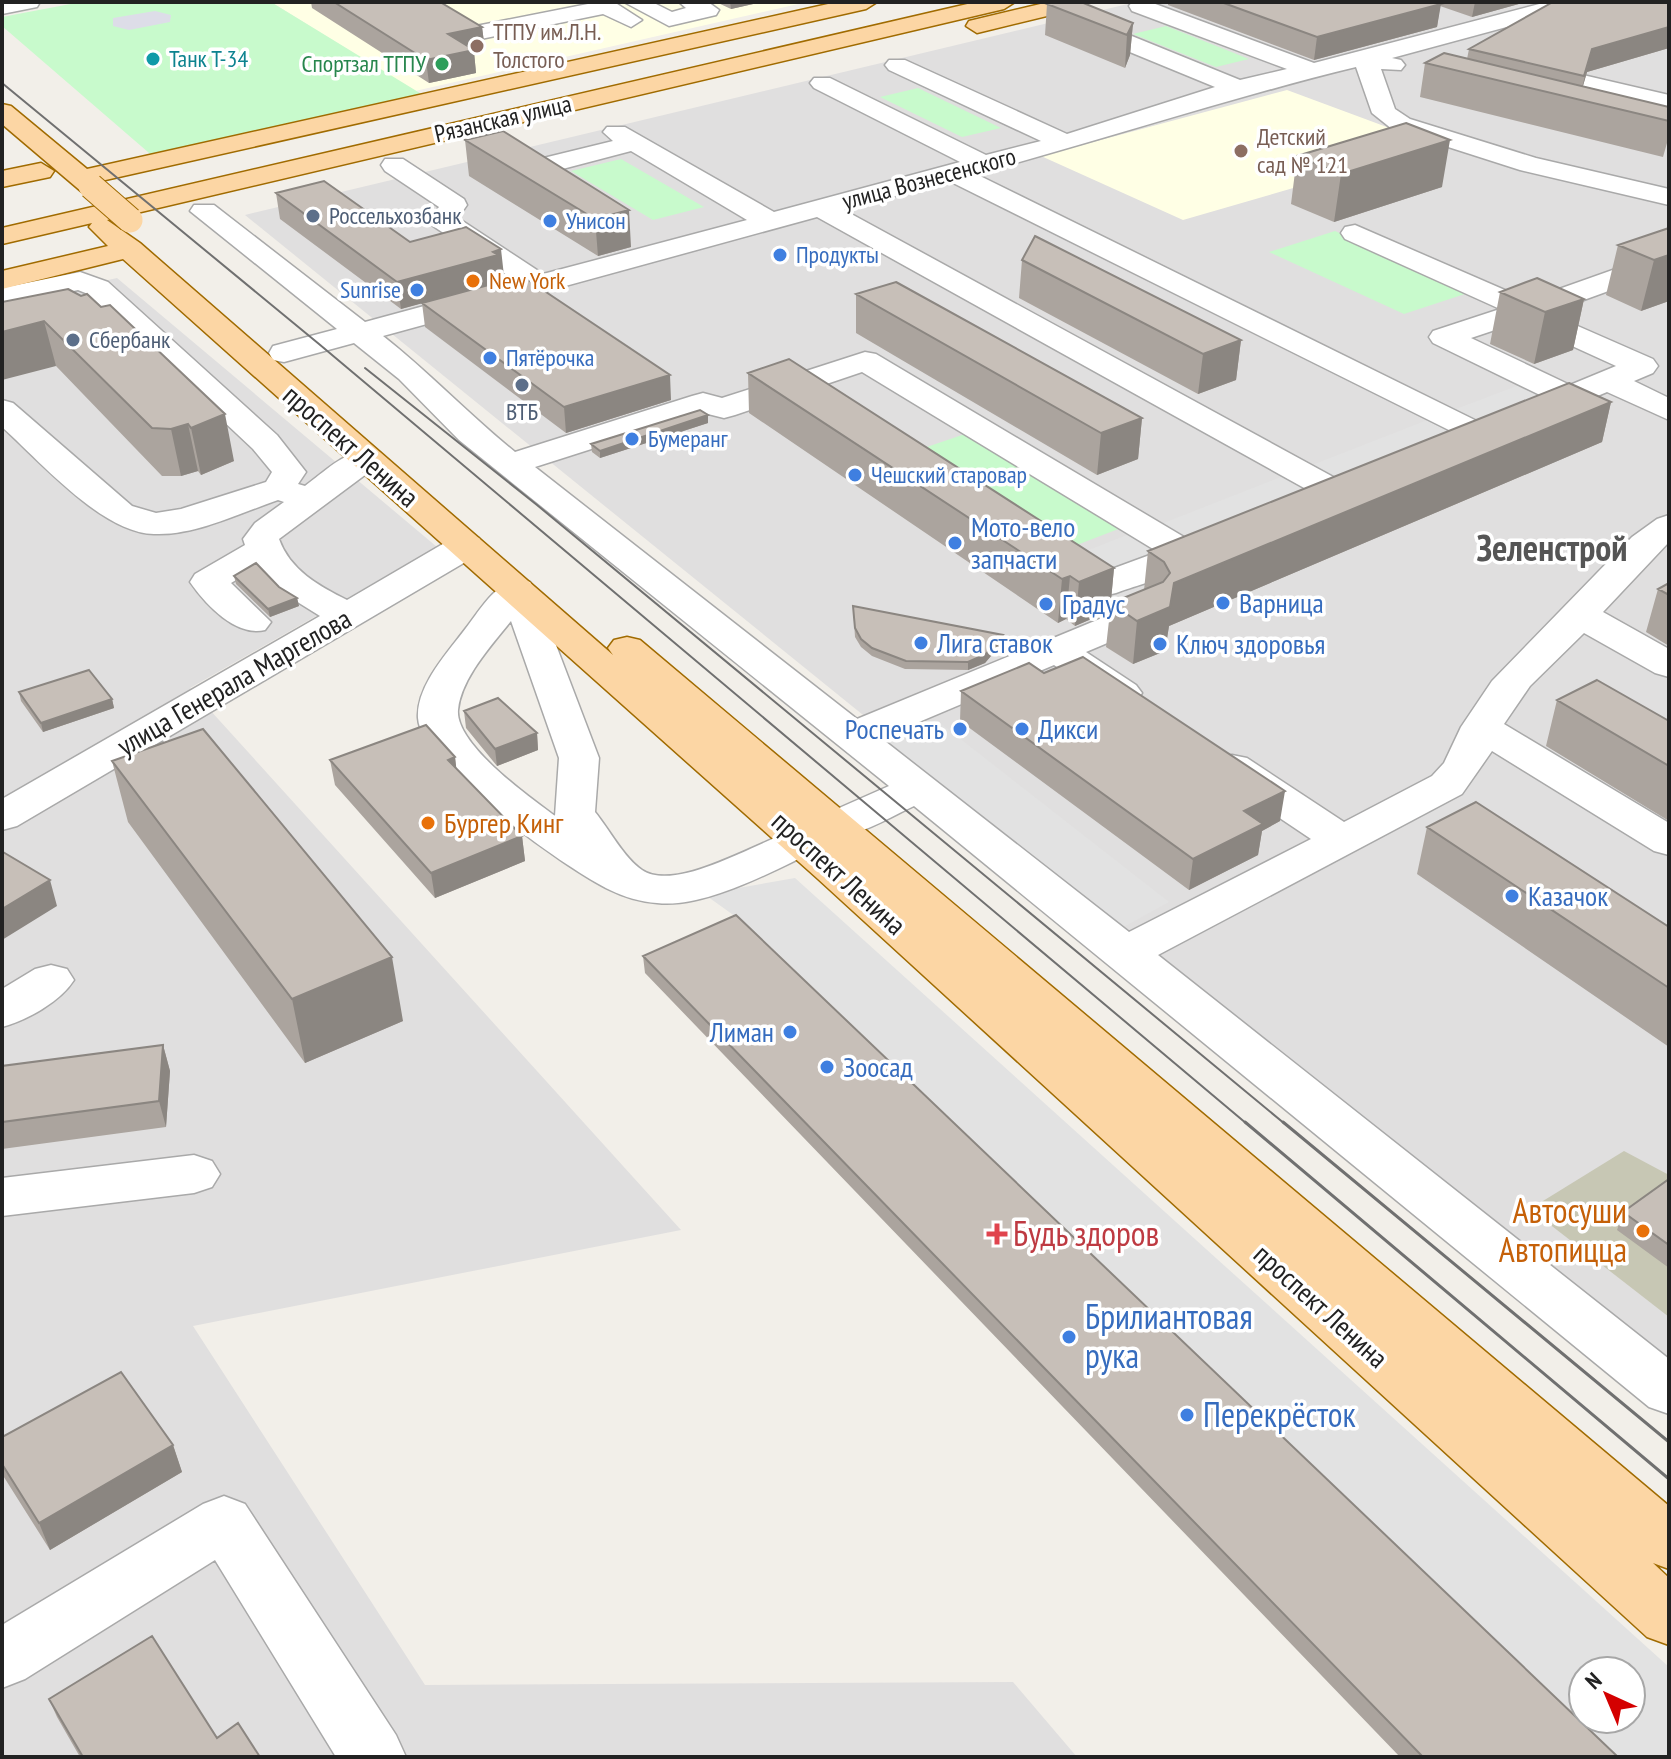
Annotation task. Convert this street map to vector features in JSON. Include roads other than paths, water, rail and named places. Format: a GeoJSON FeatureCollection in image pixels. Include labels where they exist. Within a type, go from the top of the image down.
{"type":"FeatureCollection","features":[{"type":"Feature","properties":{"kind":"main road"},"geometry":{"type":"LineString","coordinates":[[79,185],[866,2]]}},
{"type":"Feature","properties":{"kind":"main road","name":"Рязанская улица"},"geometry":{"type":"LineString","coordinates":[[2,220],[960,2]]}},
{"type":"Feature","properties":{"kind":"main road","name":"Рязанская улица"},"geometry":{"type":"LineString","coordinates":[[2,236],[1004,2]]}},
{"type":"Feature","properties":{"kind":"main road"},"geometry":{"type":"LineString","coordinates":[[2,280],[125,230],[394,165],[1083,18]]}},
{"type":"Feature","properties":{"kind":"main road","name":"проспект Ленина"},"geometry":{"type":"LineString","coordinates":[[2,111],[365,459],[479,540],[517,590],[819,833],[1669,1617]]}},
{"type":"Feature","properties":{"kind":"main road","name":"проспект Ленина"},"geometry":{"type":"LineString","coordinates":[[2,136],[41,171],[79,185]]}},
{"type":"Feature","properties":{"kind":"main road"},"geometry":{"type":"LineString","coordinates":[[2,179],[41,171]]}},
{"type":"Feature","properties":{"kind":"main road","name":"проспект Ленина"},"geometry":{"type":"LineString","coordinates":[[125,230],[284,353],[479,540],[819,833],[1669,1543]]}},
{"type":"Feature","properties":{"kind":"street"},"geometry":{"type":"LineString","coordinates":[[2,7],[29,2]]}},
{"type":"Feature","properties":{"kind":"street"},"geometry":{"type":"LineString","coordinates":[[477,34],[606,7],[669,19],[708,10],[690,2]]}},
{"type":"Feature","properties":{"kind":"street"},"geometry":{"type":"LineString","coordinates":[[1506,2],[1536,12]]}},
{"type":"Feature","properties":{"kind":"street","name":"улица Вознесенского"},"geometry":{"type":"LineString","coordinates":[[284,353],[545,294],[664,252],[1069,141],[1238,88],[1424,43],[1572,2]]}},
{"type":"Feature","properties":{"kind":"street"},"geometry":{"type":"LineString","coordinates":[[1083,18],[1151,10],[1308,69]]}},
{"type":"Feature","properties":{"kind":"street"},"geometry":{"type":"LineString","coordinates":[[1438,16],[1475,29]]}},
{"type":"Feature","properties":{"kind":"street"},"geometry":{"type":"LineString","coordinates":[[1083,18],[1238,88]]}},
{"type":"Feature","properties":{"kind":"street"},"geometry":{"type":"LineString","coordinates":[[1424,43],[1467,55]]}},
{"type":"Feature","properties":{"kind":"street"},"geometry":{"type":"LineString","coordinates":[[1365,58],[1410,69]]}},
{"type":"Feature","properties":{"kind":"street"},"geometry":{"type":"LineString","coordinates":[[1365,58],[1384,113],[1401,124],[1529,164],[1669,197]]}},
{"type":"Feature","properties":{"kind":"street"},"geometry":{"type":"LineString","coordinates":[[1503,64],[1669,102]]}},
{"type":"Feature","properties":{"kind":"street"},"geometry":{"type":"LineString","coordinates":[[846,95],[888,78],[922,76],[1107,155]]}},
{"type":"Feature","properties":{"kind":"street"},"geometry":{"type":"LineString","coordinates":[[822,83],[983,164]]}},
{"type":"Feature","properties":{"kind":"street"},"geometry":{"type":"LineString","coordinates":[[558,185],[523,163],[625,138],[771,222]]}},
{"type":"Feature","properties":{"kind":"street"},"geometry":{"type":"LineString","coordinates":[[394,165],[454,205],[443,220],[545,294]]}},
{"type":"Feature","properties":{"kind":"street"},"geometry":{"type":"LineString","coordinates":[[951,172],[1477,434]]}},
{"type":"Feature","properties":{"kind":"street"},"geometry":{"type":"LineString","coordinates":[[820,208],[1350,487],[1296,509]]}},
{"type":"Feature","properties":{"kind":"street"},"geometry":{"type":"LineString","coordinates":[[204,211],[410,372],[471,433],[1126,953],[1669,1391]]}},
{"type":"Feature","properties":{"kind":"street"},"geometry":{"type":"LineString","coordinates":[[1355,233],[1527,310],[1535,318],[1642,366],[1435,452]]}},
{"type":"Feature","properties":{"kind":"street"},"geometry":{"type":"LineString","coordinates":[[637,235],[664,252]]}},
{"type":"Feature","properties":{"kind":"street"},"geometry":{"type":"LineString","coordinates":[[1568,396],[1444,337],[1669,259]]}},
{"type":"Feature","properties":{"kind":"street"},"geometry":{"type":"LineString","coordinates":[[2,297],[80,281],[98,288],[265,442],[289,472],[294,494],[261,539],[263,549],[305,591],[349,615]]}},
{"type":"Feature","properties":{"kind":"street"},"geometry":{"type":"LineString","coordinates":[[510,464],[690,395],[724,408],[865,361],[1187,554]]}},
{"type":"Feature","properties":{"kind":"street"},"geometry":{"type":"LineString","coordinates":[[1608,380],[1669,410]]}},
{"type":"Feature","properties":{"kind":"street"},"geometry":{"type":"LineString","coordinates":[[794,385],[833,410]]}},
{"type":"Feature","properties":{"kind":"street"},"geometry":{"type":"LineString","coordinates":[[2,410],[120,513],[154,524],[294,494],[365,459]]}},
{"type":"Feature","properties":{"kind":"street"},"geometry":{"type":"LineString","coordinates":[[1126,953],[1430,796],[1460,773],[1481,727],[1514,679],[1580,615],[1653,536],[1669,526]]}},
{"type":"Feature","properties":{"kind":"street"},"geometry":{"type":"LineString","coordinates":[[851,736],[1144,614],[1090,577],[1187,554],[1228,537]]}},
{"type":"Feature","properties":{"kind":"street","name":"улица Генерала Маргелова"},"geometry":{"type":"LineString","coordinates":[[2,817],[479,540]]}},
{"type":"Feature","properties":{"kind":"street"},"geometry":{"type":"LineString","coordinates":[[263,549],[208,582],[262,633],[292,648]]}},
{"type":"Feature","properties":{"kind":"street"},"geometry":{"type":"LineString","coordinates":[[626,881],[574,813],[579,758],[548,666],[517,590],[488,620],[438,703],[439,725],[458,752],[560,843],[626,881],[656,891],[736,872],[918,789]]}},
{"type":"Feature","properties":{"kind":"street"},"geometry":{"type":"LineString","coordinates":[[252,622],[305,591]]}},
{"type":"Feature","properties":{"kind":"street"},"geometry":{"type":"LineString","coordinates":[[1580,615],[1669,665]]}},
{"type":"Feature","properties":{"kind":"street"},"geometry":{"type":"LineString","coordinates":[[1057,650],[1148,711]]}},
{"type":"Feature","properties":{"kind":"street"},"geometry":{"type":"LineString","coordinates":[[1481,727],[1669,842]]}},
{"type":"Feature","properties":{"kind":"street"},"geometry":{"type":"LineString","coordinates":[[1200,745],[1342,840]]}},
{"type":"Feature","properties":{"kind":"street"},"geometry":{"type":"LineString","coordinates":[[1430,796],[1470,822]]}},
{"type":"Feature","properties":{"kind":"street"},"geometry":{"type":"LineString","coordinates":[[2,1011],[51,980]]}},
{"type":"Feature","properties":{"kind":"street"},"geometry":{"type":"LineString","coordinates":[[2,1197],[194,1174]]}},
{"type":"Feature","properties":{"kind":"street"},"geometry":{"type":"LineString","coordinates":[[2,1659],[224,1522],[373,1757]]}},
{"type":"Feature","properties":{"kind":"tram line"},"geometry":{"type":"LineString","coordinates":[[2,83],[319,344],[1247,1124]]}},
{"type":"Feature","properties":{"kind":"tram line"},"geometry":{"type":"LineString","coordinates":[[365,368],[537,505],[1285,1124]]}},
{"type":"Feature","properties":{"kind":"tram line"},"geometry":{"type":"LineString","coordinates":[[1245,1122],[1669,1479]]}},
{"type":"Feature","properties":{"kind":"tram line"},"geometry":{"type":"LineString","coordinates":[[1283,1122],[1669,1442]]}},
{"type":"Feature","properties":{"kind":"place","name":"ТГПУ им.Л.Н. Толстого"},"geometry":{"type":"Point","coordinates":[477,46]}},
{"type":"Feature","properties":{"kind":"place","name":"Танк Т-34"},"geometry":{"type":"Point","coordinates":[153,59]}},
{"type":"Feature","properties":{"kind":"place","name":"Спортзал ТГПУ"},"geometry":{"type":"Point","coordinates":[442,64]}},
{"type":"Feature","properties":{"kind":"place","name":"Детский сад № 121"},"geometry":{"type":"Point","coordinates":[1241,151]}},
{"type":"Feature","properties":{"kind":"place","name":"Россельхозбанк"},"geometry":{"type":"Point","coordinates":[313,216]}},
{"type":"Feature","properties":{"kind":"place","name":"Унисон"},"geometry":{"type":"Point","coordinates":[550,221]}},
{"type":"Feature","properties":{"kind":"place","name":"Продукты"},"geometry":{"type":"Point","coordinates":[780,255]}},
{"type":"Feature","properties":{"kind":"place","name":"New York"},"geometry":{"type":"Point","coordinates":[473,281]}},
{"type":"Feature","properties":{"kind":"place","name":"Sunrise"},"geometry":{"type":"Point","coordinates":[417,290]}},
{"type":"Feature","properties":{"kind":"place","name":"Сбербанк"},"geometry":{"type":"Point","coordinates":[73,340]}},
{"type":"Feature","properties":{"kind":"place","name":"Пятёрочка"},"geometry":{"type":"Point","coordinates":[490,358]}},
{"type":"Feature","properties":{"kind":"place","name":"ВТБ"},"geometry":{"type":"Point","coordinates":[522,385]}},
{"type":"Feature","properties":{"kind":"place","name":"Бумеранг"},"geometry":{"type":"Point","coordinates":[632,439]}},
{"type":"Feature","properties":{"kind":"place","name":"Чешский старовар"},"geometry":{"type":"Point","coordinates":[855,475]}},
{"type":"Feature","properties":{"kind":"place","name":"Мото-вело запчасти"},"geometry":{"type":"Point","coordinates":[955,543]}},
{"type":"Feature","properties":{"kind":"place","name":"Варница"},"geometry":{"type":"Point","coordinates":[1223,603]}},
{"type":"Feature","properties":{"kind":"place","name":"Градус"},"geometry":{"type":"Point","coordinates":[1046,604]}},
{"type":"Feature","properties":{"kind":"place","name":"Лига ставок"},"geometry":{"type":"Point","coordinates":[921,643]}},
{"type":"Feature","properties":{"kind":"place","name":"Ключ здоровья"},"geometry":{"type":"Point","coordinates":[1160,644]}},
{"type":"Feature","properties":{"kind":"place","name":"Роспечать"},"geometry":{"type":"Point","coordinates":[960,729]}},
{"type":"Feature","properties":{"kind":"place","name":"Дикси"},"geometry":{"type":"Point","coordinates":[1022,729]}},
{"type":"Feature","properties":{"kind":"place","name":"Бургер Кинг"},"geometry":{"type":"Point","coordinates":[428,823]}},
{"type":"Feature","properties":{"kind":"place","name":"Казачок"},"geometry":{"type":"Point","coordinates":[1512,896]}},
{"type":"Feature","properties":{"kind":"place","name":"Лиман"},"geometry":{"type":"Point","coordinates":[790,1032]}},
{"type":"Feature","properties":{"kind":"place","name":"Зоосад"},"geometry":{"type":"Point","coordinates":[827,1067]}},
{"type":"Feature","properties":{"kind":"place","name":"Автосуши Автопицца"},"geometry":{"type":"Point","coordinates":[1643,1231]}},
{"type":"Feature","properties":{"kind":"place","name":"Будь здоров"},"geometry":{"type":"Point","coordinates":[997,1234]}},
{"type":"Feature","properties":{"kind":"place","name":"Брилиантовая рука"},"geometry":{"type":"Point","coordinates":[1069,1337]}},
{"type":"Feature","properties":{"kind":"place","name":"Перекрёсток"},"geometry":{"type":"Point","coordinates":[1187,1415]}},
{"type":"Feature","properties":{"kind":"district","name":"Зеленстрой"},"geometry":{"type":"Point","coordinates":[1552,548]}}]}
